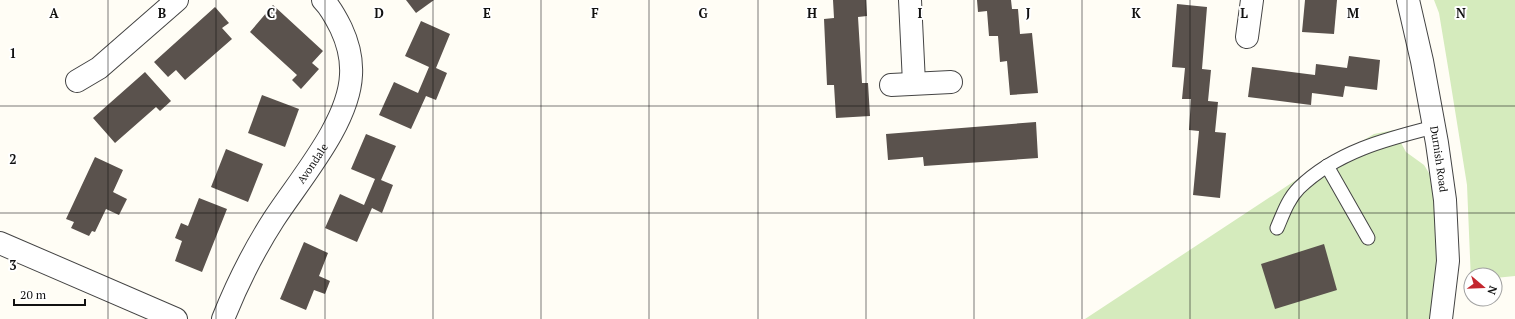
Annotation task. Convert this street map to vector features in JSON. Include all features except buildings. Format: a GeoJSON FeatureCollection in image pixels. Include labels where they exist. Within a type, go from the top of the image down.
{"type":"FeatureCollection","features":[{"type":"Feature","properties":{"kind":"street"},"geometry":{"type":"LineString","coordinates":[[77,81],[99,68],[177,0]]}},
{"type":"Feature","properties":{"kind":"street","name":"Avondale"},"geometry":{"type":"LineString","coordinates":[[223,319],[237,284],[274,220],[315,160],[339,118],[347,98],[351,76],[349,52],[346,39],[335,16],[323,0]]}},
{"type":"Feature","properties":{"kind":"street"},"geometry":{"type":"LineString","coordinates":[[910,0],[914,84]]}},
{"type":"Feature","properties":{"kind":"street"},"geometry":{"type":"LineString","coordinates":[[1246,37],[1252,0]]}},
{"type":"Feature","properties":{"kind":"street","name":"Durnish Road"},"geometry":{"type":"LineString","coordinates":[[1408,0],[1422,61],[1445,200],[1448,261],[1441,319]]}},
{"type":"Feature","properties":{"kind":"street"},"geometry":{"type":"LineString","coordinates":[[891,85],[951,82]]}},
{"type":"Feature","properties":{"kind":"street"},"geometry":{"type":"LineString","coordinates":[[0,243],[176,319]]}},
{"type":"Feature","properties":{"kind":"lane"},"geometry":{"type":"LineString","coordinates":[[1277,228],[1285,209],[1298,189],[1327,166],[1354,152],[1389,138],[1434,127]]}},
{"type":"Feature","properties":{"kind":"lane"},"geometry":{"type":"LineString","coordinates":[[1327,166],[1368,238]]}},
{"type":"Feature","properties":{"kind":"green space"},"geometry":{"type":"Polygon","coordinates":[[[1434,0],[1515,0],[1515,276],[1503,277],[1503,267],[1470,267],[1467,185],[1439,13],[1434,0]]]}},
{"type":"Feature","properties":{"kind":"green space"},"geometry":{"type":"Polygon","coordinates":[[[1394,130],[1406,152],[1424,165],[1432,178],[1438,198],[1439,268],[1430,319],[1085,319],[1296,180],[1374,134],[1394,130]]]}}]}
